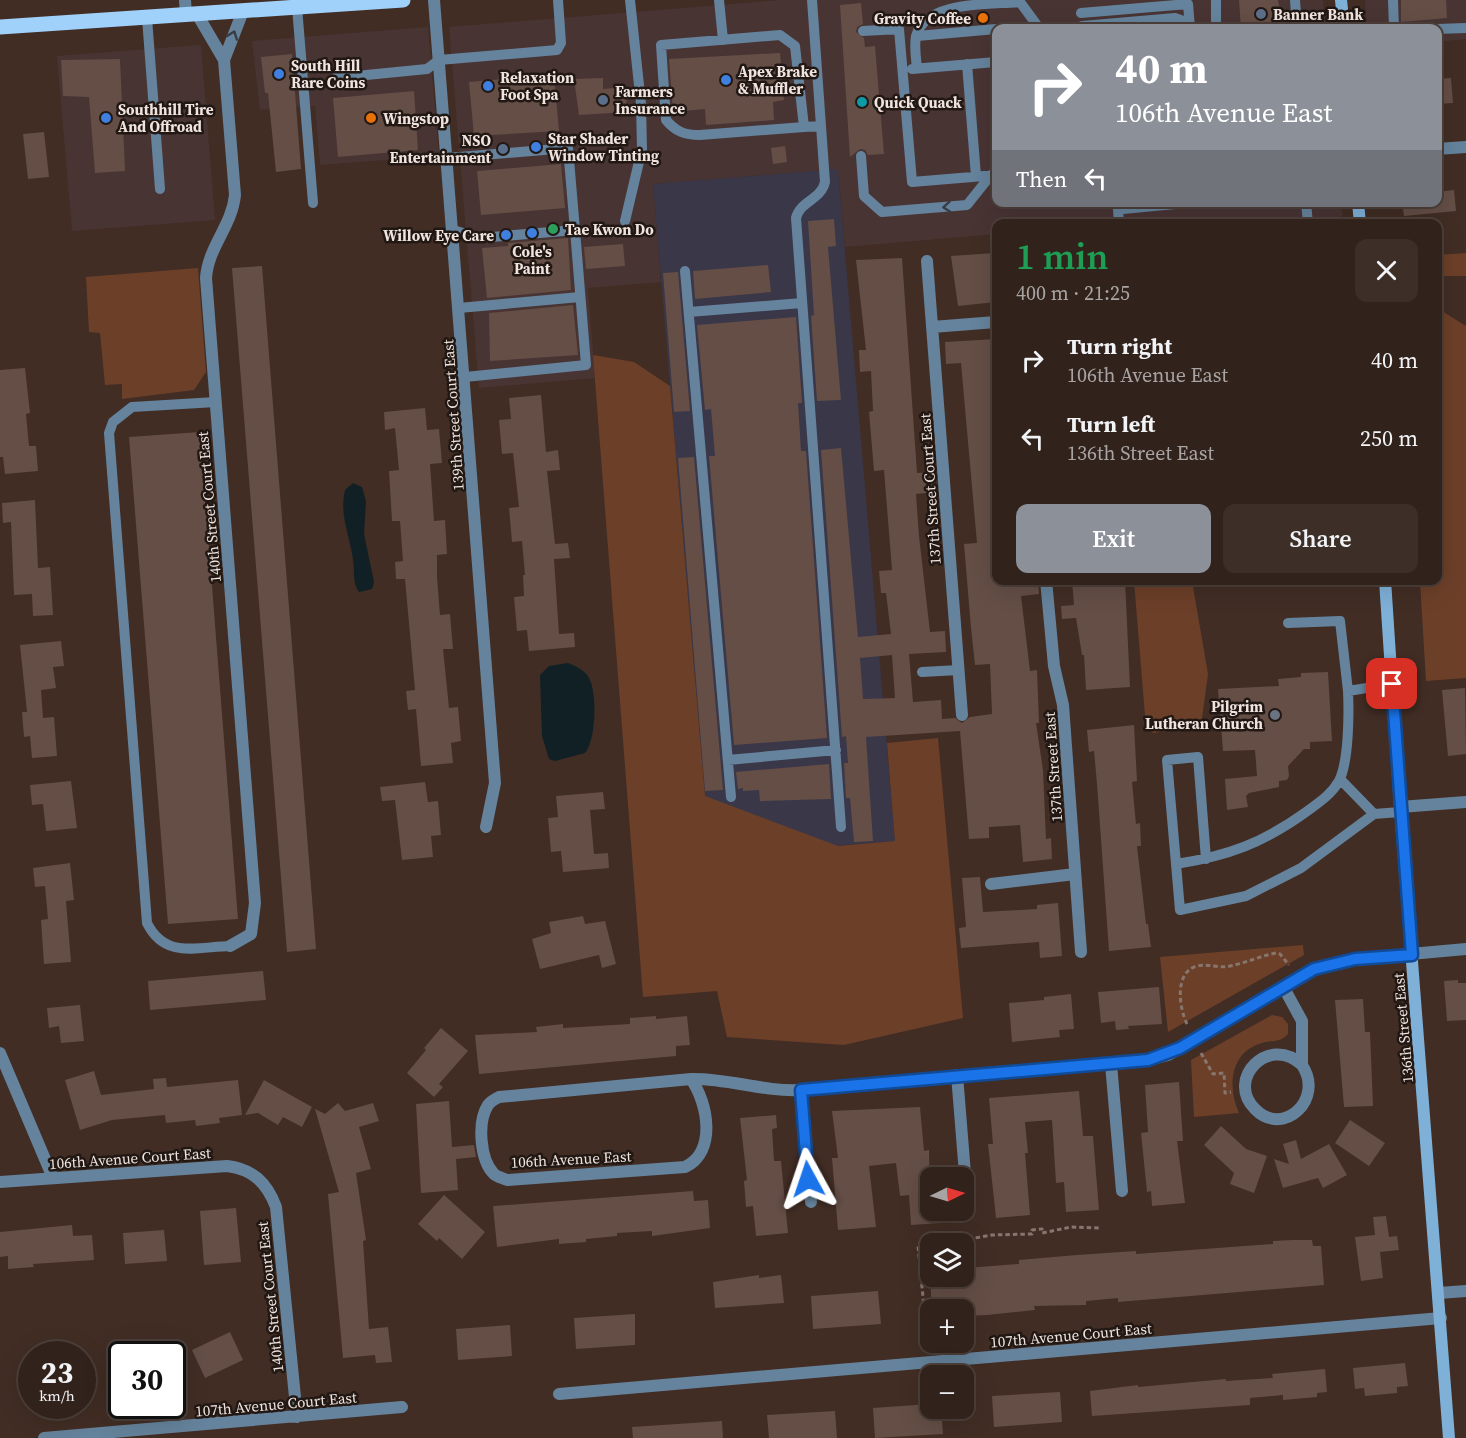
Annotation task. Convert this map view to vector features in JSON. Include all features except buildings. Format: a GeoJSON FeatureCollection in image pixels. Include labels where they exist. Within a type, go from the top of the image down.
{"type":"FeatureCollection","features":[{"type":"Feature","properties":{"kind":"main road"},"geometry":{"type":"LineString","coordinates":[[0,27],[147,18],[190,10],[243,11],[332,2],[403,0]]}},
{"type":"Feature","properties":{"kind":"street","name":"139th Street Court East"},"geometry":{"type":"LineString","coordinates":[[434,0],[495,783],[486,827]]}},
{"type":"Feature","properties":{"kind":"street"},"geometry":{"type":"LineString","coordinates":[[1341,0],[1344,24]]}},
{"type":"Feature","properties":{"kind":"street","name":"140th Street Court East"},"geometry":{"type":"LineString","coordinates":[[190,10],[224,60]]}},
{"type":"Feature","properties":{"kind":"street","name":"140th Street Court East"},"geometry":{"type":"LineString","coordinates":[[230,946],[251,934],[255,903],[206,278],[207,262],[233,211],[235,195],[224,60],[243,11]]}},
{"type":"Feature","properties":{"kind":"street"},"geometry":{"type":"LineString","coordinates":[[1442,149],[1466,147]]}},
{"type":"Feature","properties":{"kind":"street","name":"137th Street Court East"},"geometry":{"type":"LineString","coordinates":[[927,261],[962,715]]}},
{"type":"Feature","properties":{"kind":"street"},"geometry":{"type":"LineString","coordinates":[[932,327],[992,322]]}},
{"type":"Feature","properties":{"kind":"street","name":"137th Street East"},"geometry":{"type":"LineString","coordinates":[[1046,585],[1054,666],[1063,705],[1081,952]]}},
{"type":"Feature","properties":{"kind":"street","name":"136th Street East"},"geometry":{"type":"LineString","coordinates":[[1385,585],[1400,809],[1449,1438]]}},
{"type":"Feature","properties":{"kind":"street"},"geometry":{"type":"LineString","coordinates":[[1400,809],[1466,802]]}},
{"type":"Feature","properties":{"kind":"street"},"geometry":{"type":"LineString","coordinates":[[991,884],[1075,874]]}},
{"type":"Feature","properties":{"kind":"street","name":"106th Avenue East"},"geometry":{"type":"LineString","coordinates":[[691,1078],[702,1099],[706,1132],[702,1154],[695,1162],[685,1167],[515,1180],[495,1175],[488,1163],[482,1140],[483,1116],[488,1104],[499,1097],[691,1078],[717,1078],[767,1089],[801,1090],[957,1075],[1111,1064],[1168,1055],[1314,969],[1334,963],[1466,949]]}},
{"type":"Feature","properties":{"kind":"street"},"geometry":{"type":"LineString","coordinates":[[1284,988],[1302,1021],[1302,1065],[1309,1081],[1309,1091],[1302,1107],[1290,1116],[1281,1118],[1266,1116],[1255,1109],[1246,1089],[1246,1078],[1255,1064],[1276,1054],[1290,1057],[1302,1065]]}},
{"type":"Feature","properties":{"kind":"street"},"geometry":{"type":"LineString","coordinates":[[0,1053],[53,1178]]}},
{"type":"Feature","properties":{"kind":"street"},"geometry":{"type":"LineString","coordinates":[[1111,1064],[1122,1191]]}},
{"type":"Feature","properties":{"kind":"street"},"geometry":{"type":"LineString","coordinates":[[957,1075],[964,1167]]}},
{"type":"Feature","properties":{"kind":"street"},"geometry":{"type":"LineString","coordinates":[[801,1090],[810,1202]]}},
{"type":"Feature","properties":{"kind":"street","name":"106th Avenue Court East"},"geometry":{"type":"LineString","coordinates":[[0,1182],[227,1166],[245,1170],[259,1179]]}},
{"type":"Feature","properties":{"kind":"street","name":"140th Street Court East"},"geometry":{"type":"LineString","coordinates":[[259,1179],[271,1194],[276,1206],[297,1418]]}},
{"type":"Feature","properties":{"kind":"street"},"geometry":{"type":"LineString","coordinates":[[1439,1293],[1466,1291]]}},
{"type":"Feature","properties":{"kind":"street","name":"107th Avenue Court East"},"geometry":{"type":"LineString","coordinates":[[559,1394],[1441,1318]]}},
{"type":"Feature","properties":{"kind":"street","name":"107th Avenue Court East"},"geometry":{"type":"LineString","coordinates":[[44,1438],[297,1418],[402,1407]]}},
{"type":"Feature","properties":{"kind":"lane"},"geometry":{"type":"LineString","coordinates":[[336,78],[427,69],[439,60],[557,50],[561,43],[558,0]]}},
{"type":"Feature","properties":{"kind":"lane"},"geometry":{"type":"LineString","coordinates":[[625,221],[642,149],[641,104],[630,0]]}},
{"type":"Feature","properties":{"kind":"lane"},"geometry":{"type":"LineString","coordinates":[[719,0],[723,40]]}},
{"type":"Feature","properties":{"kind":"lane"},"geometry":{"type":"LineString","coordinates":[[812,0],[824,187],[801,207],[796,218],[841,827]]}},
{"type":"Feature","properties":{"kind":"lane"},"geometry":{"type":"LineString","coordinates":[[1080,0],[1082,24]]}},
{"type":"Feature","properties":{"kind":"lane"},"geometry":{"type":"LineString","coordinates":[[1295,0],[1296,14]]}},
{"type":"Feature","properties":{"kind":"lane"},"geometry":{"type":"LineString","coordinates":[[1393,0],[1394,24]]}},
{"type":"Feature","properties":{"kind":"lane"},"geometry":{"type":"LineString","coordinates":[[917,69],[916,36],[928,18],[944,10],[1020,2],[1036,24]]}},
{"type":"Feature","properties":{"kind":"lane"},"geometry":{"type":"LineString","coordinates":[[1081,13],[1188,4],[1190,24]]}},
{"type":"Feature","properties":{"kind":"lane"},"geometry":{"type":"LineString","coordinates":[[1215,4],[1216,24]]}},
{"type":"Feature","properties":{"kind":"lane"},"geometry":{"type":"LineString","coordinates":[[297,7],[314,203]]}},
{"type":"Feature","properties":{"kind":"lane"},"geometry":{"type":"LineString","coordinates":[[147,18],[160,189]]}},
{"type":"Feature","properties":{"kind":"lane"},"geometry":{"type":"LineString","coordinates":[[1113,24],[1175,18],[1186,24]]}},
{"type":"Feature","properties":{"kind":"lane"},"geometry":{"type":"LineString","coordinates":[[1442,29],[1466,27]]}},
{"type":"Feature","properties":{"kind":"lane"},"geometry":{"type":"LineString","coordinates":[[863,31],[899,29],[912,182],[992,175]]}},
{"type":"Feature","properties":{"kind":"lane"},"geometry":{"type":"LineString","coordinates":[[916,36],[992,29]]}},
{"type":"Feature","properties":{"kind":"lane"},"geometry":{"type":"LineString","coordinates":[[804,128],[795,46],[780,35],[661,45],[666,120],[674,130],[687,135],[700,135],[804,128],[821,126]]}},
{"type":"Feature","properties":{"kind":"lane"},"geometry":{"type":"LineString","coordinates":[[903,70],[992,62]]}},
{"type":"Feature","properties":{"kind":"lane"},"geometry":{"type":"LineString","coordinates":[[967,64],[976,176]]}},
{"type":"Feature","properties":{"kind":"lane"},"geometry":{"type":"LineString","coordinates":[[447,158],[568,148],[575,230],[586,365],[465,377]]}},
{"type":"Feature","properties":{"kind":"lane"},"geometry":{"type":"LineString","coordinates":[[861,156],[864,196],[882,212],[967,205],[992,176]]}},
{"type":"Feature","properties":{"kind":"lane"},"geometry":{"type":"LineString","coordinates":[[453,230],[480,238],[575,230]]}},
{"type":"Feature","properties":{"kind":"lane"},"geometry":{"type":"LineString","coordinates":[[685,271],[731,797]]}},
{"type":"Feature","properties":{"kind":"lane"},"geometry":{"type":"LineString","coordinates":[[459,308],[580,297]]}},
{"type":"Feature","properties":{"kind":"lane"},"geometry":{"type":"LineString","coordinates":[[689,312],[802,303]]}},
{"type":"Feature","properties":{"kind":"lane"},"geometry":{"type":"LineString","coordinates":[[216,402],[132,408],[114,422],[109,433],[147,923],[159,942],[171,948],[230,946]]}},
{"type":"Feature","properties":{"kind":"lane"},"geometry":{"type":"LineString","coordinates":[[1176,864],[1206,859],[1257,843],[1325,799],[1340,779],[1347,732],[1348,691],[1340,621],[1288,623]]}},
{"type":"Feature","properties":{"kind":"lane"},"geometry":{"type":"LineString","coordinates":[[922,672],[959,670]]}},
{"type":"Feature","properties":{"kind":"lane"},"geometry":{"type":"LineString","coordinates":[[1348,691],[1392,684]]}},
{"type":"Feature","properties":{"kind":"lane"},"geometry":{"type":"LineString","coordinates":[[728,760],[836,750]]}},
{"type":"Feature","properties":{"kind":"lane"},"geometry":{"type":"LineString","coordinates":[[1206,859],[1198,757],[1167,760],[1180,910],[1246,896],[1301,868],[1374,814],[1400,809]]}},
{"type":"Feature","properties":{"kind":"lane"},"geometry":{"type":"LineString","coordinates":[[1340,779],[1374,814]]}},
{"type":"Feature","properties":{"kind":"path"},"geometry":{"type":"LineString","coordinates":[[1187,1024],[1180,1010],[1179,998],[1186,974],[1193,967],[1231,966],[1276,953],[1280,954],[1289,965]]}},
{"type":"Feature","properties":{"kind":"path"},"geometry":{"type":"LineString","coordinates":[[1201,1053],[1213,1074],[1224,1073],[1226,1093],[1234,1092]]}},
{"type":"Feature","properties":{"kind":"path"},"geometry":{"type":"LineString","coordinates":[[929,1362],[918,1246],[921,1241],[949,1241],[948,1237],[957,1236],[958,1241],[992,1235],[1032,1234],[1032,1230],[1042,1229],[1042,1233],[1071,1227],[1099,1228]]}},
{"type":"Feature","properties":{"kind":"shaded area"},"geometry":{"type":"Polygon","coordinates":[[[781,0],[1323,0],[1326,24],[992,24],[992,207],[1341,207],[1343,219],[992,219],[992,234],[845,247],[838,169],[653,184],[661,282],[588,288],[595,378],[479,388],[449,27],[781,0]]]}},
{"type":"Feature","properties":{"kind":"shaded area"},"geometry":{"type":"Polygon","coordinates":[[[1365,0],[1466,0],[1466,39],[1442,41],[1442,24],[1367,24],[1365,0]]]}},
{"type":"Feature","properties":{"kind":"shaded area"},"geometry":{"type":"Polygon","coordinates":[[[428,27],[439,156],[320,165],[315,106],[260,110],[252,41],[428,27]]]}},
{"type":"Feature","properties":{"kind":"shaded area"},"geometry":{"type":"Polygon","coordinates":[[[201,45],[215,220],[72,231],[57,56],[201,45]]]}},
{"type":"Feature","properties":{"kind":"shaded area"},"geometry":{"type":"Polygon","coordinates":[[[838,169],[895,841],[710,856],[653,184],[838,169]]]}},
{"type":"Feature","properties":{"kind":"shaded area"},"geometry":{"type":"Polygon","coordinates":[[[1466,253],[1466,276],[1442,276],[1442,255],[1466,253]]]}},
{"type":"Feature","properties":{"kind":"shaded area"},"geometry":{"type":"Polygon","coordinates":[[[198,268],[206,372],[194,390],[122,399],[122,384],[105,385],[100,333],[89,332],[86,277],[198,268]]]}},
{"type":"Feature","properties":{"kind":"shaded area"},"geometry":{"type":"Polygon","coordinates":[[[1442,311],[1466,326],[1466,678],[1426,681],[1420,585],[1442,585],[1442,311]]]}},
{"type":"Feature","properties":{"kind":"shaded area"},"geometry":{"type":"Polygon","coordinates":[[[593,355],[634,362],[670,386],[705,796],[838,846],[895,841],[887,743],[938,738],[963,1018],[844,1045],[727,1037],[717,991],[643,997],[593,355]]]}},
{"type":"Feature","properties":{"kind":"shaded area"},"geometry":{"type":"Polygon","coordinates":[[[353,483],[362,487],[366,501],[364,534],[374,582],[372,589],[359,592],[355,581],[352,551],[343,508],[345,490],[353,483]]]}},
{"type":"Feature","properties":{"kind":"shaded area"},"geometry":{"type":"Polygon","coordinates":[[[1134,585],[1193,585],[1208,674],[1201,726],[1153,733],[1146,728],[1134,585]]]}},
{"type":"Feature","properties":{"kind":"shaded area"},"geometry":{"type":"Polygon","coordinates":[[[568,663],[581,670],[590,680],[594,696],[593,728],[589,747],[585,753],[555,761],[549,759],[542,736],[540,675],[549,666],[568,663]]]}},
{"type":"Feature","properties":{"kind":"shaded area"},"geometry":{"type":"Polygon","coordinates":[[[1303,945],[1304,955],[1168,1032],[1160,957],[1303,945]]]}},
{"type":"Feature","properties":{"kind":"shaded area"},"geometry":{"type":"Polygon","coordinates":[[[1272,1015],[1282,1017],[1288,1024],[1288,1034],[1279,1040],[1251,1048],[1237,1062],[1233,1092],[1239,1113],[1194,1117],[1191,1060],[1272,1015]]]}},
{"type":"Feature","properties":{"kind":"place","name":"Banner Bank"},"geometry":{"type":"Point","coordinates":[1261,14]}},
{"type":"Feature","properties":{"kind":"place","name":"Gravity Coffee"},"geometry":{"type":"Point","coordinates":[983,18]}},
{"type":"Feature","properties":{"kind":"place","name":"South Hill Rare Coins"},"geometry":{"type":"Point","coordinates":[279,74]}},
{"type":"Feature","properties":{"kind":"place","name":"Apex Brake & Muffler"},"geometry":{"type":"Point","coordinates":[726,80]}},
{"type":"Feature","properties":{"kind":"place","name":"Relaxation Foot Spa"},"geometry":{"type":"Point","coordinates":[488,86]}},
{"type":"Feature","properties":{"kind":"place","name":"Farmers Insurance"},"geometry":{"type":"Point","coordinates":[603,100]}},
{"type":"Feature","properties":{"kind":"place","name":"Quick Quack"},"geometry":{"type":"Point","coordinates":[862,102]}},
{"type":"Feature","properties":{"kind":"place","name":"Southhill Tire And Offroad"},"geometry":{"type":"Point","coordinates":[106,118]}},
{"type":"Feature","properties":{"kind":"place","name":"Wingstop"},"geometry":{"type":"Point","coordinates":[371,118]}},
{"type":"Feature","properties":{"kind":"place","name":"Star Shader Window Tinting"},"geometry":{"type":"Point","coordinates":[536,147]}},
{"type":"Feature","properties":{"kind":"place","name":"NSO Entertainment"},"geometry":{"type":"Point","coordinates":[503,149]}},
{"type":"Feature","properties":{"kind":"place","name":"Tae Kwon Do"},"geometry":{"type":"Point","coordinates":[553,229]}},
{"type":"Feature","properties":{"kind":"place","name":"Cole's Paint"},"geometry":{"type":"Point","coordinates":[532,233]}},
{"type":"Feature","properties":{"kind":"place","name":"Willow Eye Care"},"geometry":{"type":"Point","coordinates":[506,235]}},
{"type":"Feature","properties":{"kind":"place","name":"Pilgrim Lutheran Church"},"geometry":{"type":"Point","coordinates":[1275,715]}},
{"type":"Feature","properties":{"kind":"route"},"geometry":{"type":"LineString","coordinates":[[808,1179],[801,1090],[999,1071],[1124,1064],[1148,1060],[1168,1055],[1314,969],[1355,959],[1412,955],[1392,684]]}}]}
